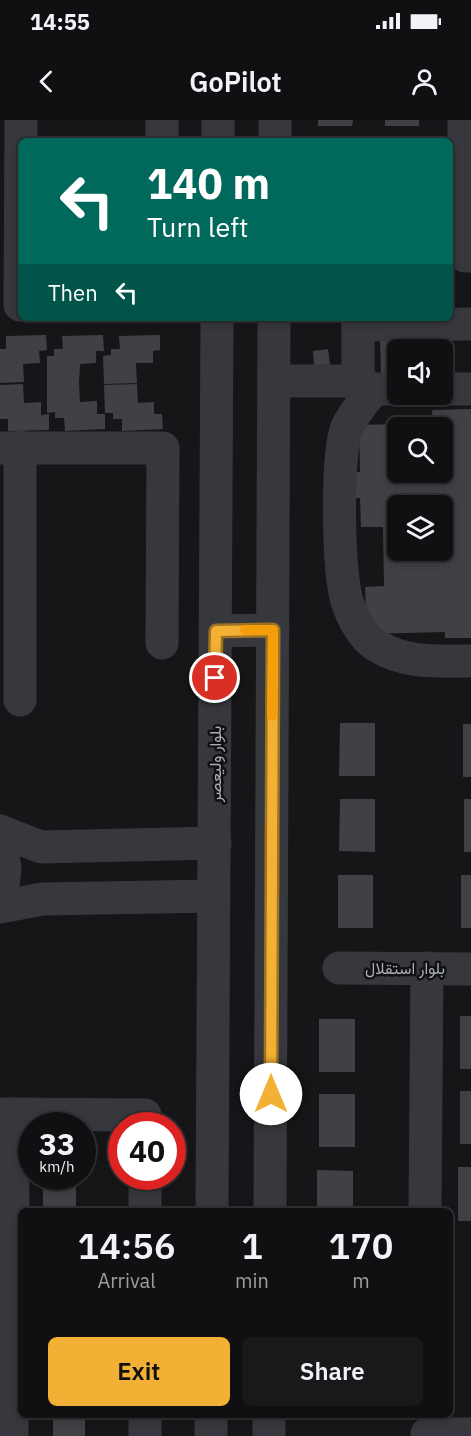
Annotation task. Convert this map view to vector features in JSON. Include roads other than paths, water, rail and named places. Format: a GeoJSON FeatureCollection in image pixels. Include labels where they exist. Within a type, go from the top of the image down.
{"type":"FeatureCollection","features":[{"type":"Feature","properties":{"kind":"street"},"geometry":{"type":"LineString","coordinates":[[21,120],[21,138]]}},
{"type":"Feature","properties":{"kind":"street"},"geometry":{"type":"LineString","coordinates":[[162,120],[162,138]]}},
{"type":"Feature","properties":{"kind":"street"},"geometry":{"type":"LineString","coordinates":[[218,120],[218,138]]}},
{"type":"Feature","properties":{"kind":"street"},"geometry":{"type":"LineString","coordinates":[[275,120],[275,138]]}},
{"type":"Feature","properties":{"kind":"street"},"geometry":{"type":"LineString","coordinates":[[464,120],[468,256]]}},
{"type":"Feature","properties":{"kind":"street"},"geometry":{"type":"LineString","coordinates":[[0,305],[18,305]]}},
{"type":"Feature","properties":{"kind":"street","name":"بلوار ولیعصر"},"geometry":{"type":"LineString","coordinates":[[213,1208],[217,321]]}},
{"type":"Feature","properties":{"kind":"street"},"geometry":{"type":"LineString","coordinates":[[270,1208],[274,321]]}},
{"type":"Feature","properties":{"kind":"street"},"geometry":{"type":"LineString","coordinates":[[376,386],[358,322],[471,324]]}},
{"type":"Feature","properties":{"kind":"street"},"geometry":{"type":"LineString","coordinates":[[274,381],[376,386]]}},
{"type":"Feature","properties":{"kind":"street"},"geometry":{"type":"LineString","coordinates":[[376,386],[348,426],[340,457],[342,570],[346,600],[359,628],[383,649],[412,660],[471,661]]}},
{"type":"Feature","properties":{"kind":"street"},"geometry":{"type":"LineString","coordinates":[[453,389],[471,389]]}},
{"type":"Feature","properties":{"kind":"street"},"geometry":{"type":"LineString","coordinates":[[20,700],[10,447],[163,448],[162,643]]}},
{"type":"Feature","properties":{"kind":"street"},"geometry":{"type":"LineString","coordinates":[[216,631],[273,630]]}},
{"type":"Feature","properties":{"kind":"street"},"geometry":{"type":"LineString","coordinates":[[214,843],[41,847],[0,831],[5,869],[0,907],[42,899],[214,896]]}},
{"type":"Feature","properties":{"kind":"street","name":"بلوار استقلال"},"geometry":{"type":"LineString","coordinates":[[339,968],[471,969]]}},
{"type":"Feature","properties":{"kind":"street"},"geometry":{"type":"LineString","coordinates":[[424,1208],[427,968]]}},
{"type":"Feature","properties":{"kind":"street"},"geometry":{"type":"LineString","coordinates":[[12,1436],[6,1114],[108,1115]]}},
{"type":"Feature","properties":{"kind":"street"},"geometry":{"type":"LineString","coordinates":[[145,1190],[145,1208]]}},
{"type":"Feature","properties":{"kind":"street"},"geometry":{"type":"LineString","coordinates":[[145,1418],[145,1436]]}},
{"type":"Feature","properties":{"kind":"street"},"geometry":{"type":"LineString","coordinates":[[211,1418],[211,1436]]}},
{"type":"Feature","properties":{"kind":"street"},"geometry":{"type":"LineString","coordinates":[[269,1418],[269,1436]]}},
{"type":"Feature","properties":{"kind":"street"},"geometry":{"type":"LineString","coordinates":[[427,1428],[471,1434]]}}]}
